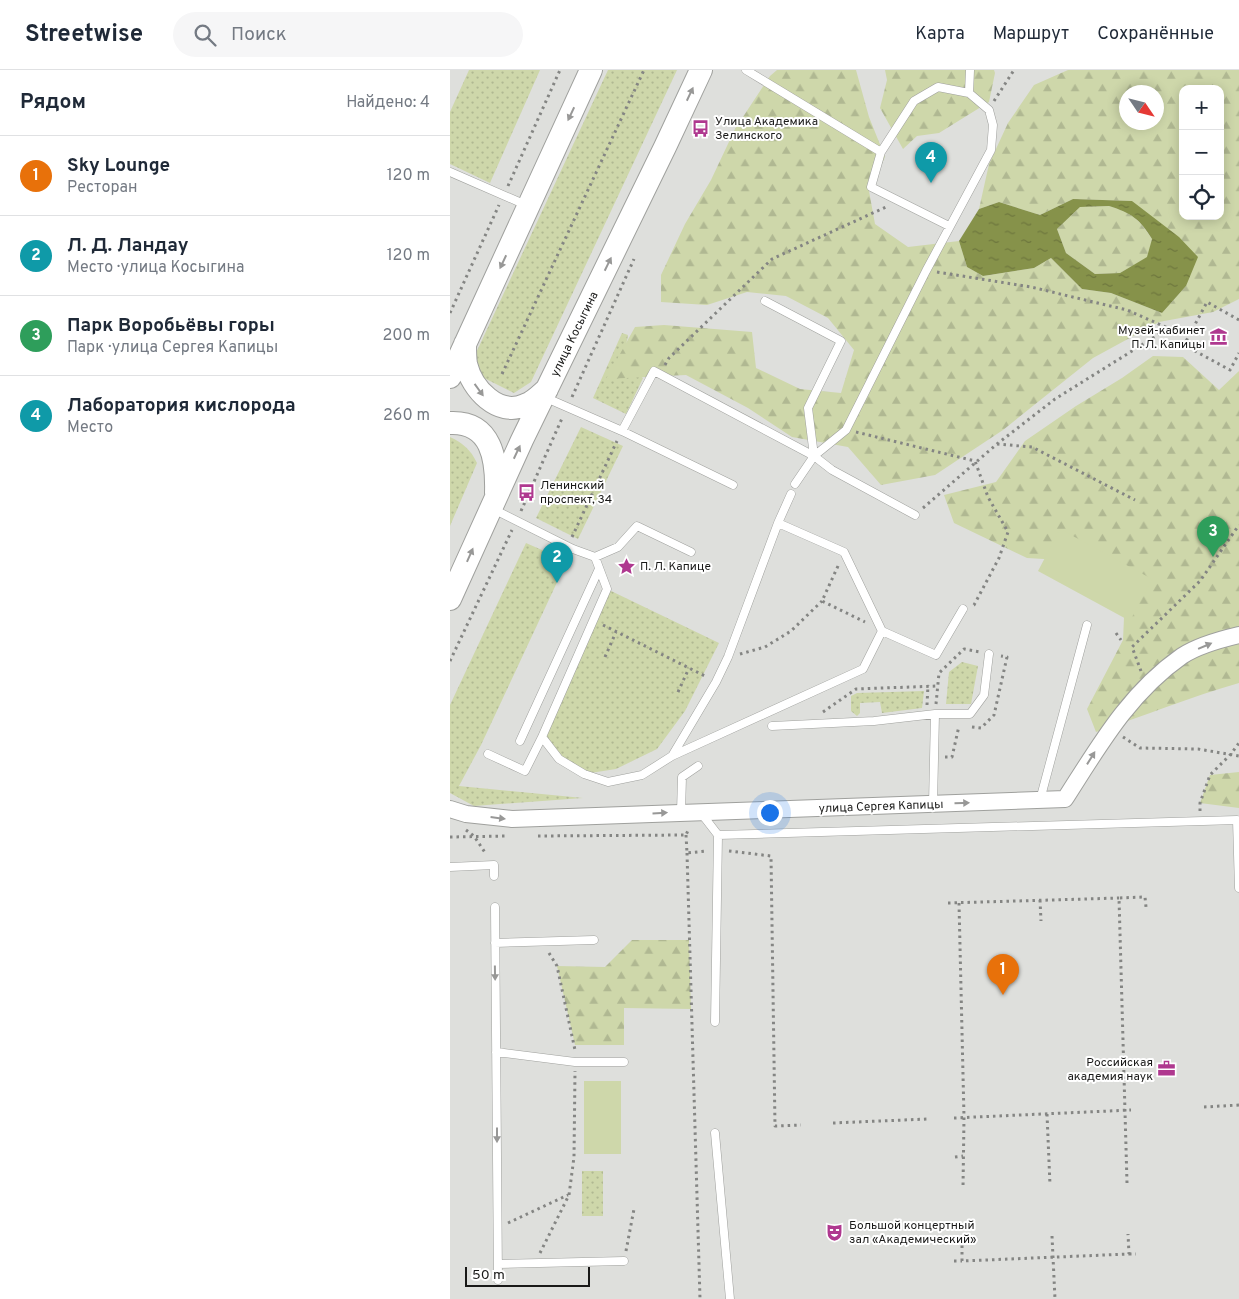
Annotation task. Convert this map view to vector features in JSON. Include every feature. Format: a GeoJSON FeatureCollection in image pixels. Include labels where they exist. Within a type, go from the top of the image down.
{"type":"FeatureCollection","features":[{"type":"Feature","properties":{"kind":"main road"},"geometry":{"type":"LineString","coordinates":[[450,377],[591,70]]}},
{"type":"Feature","properties":{"kind":"main road","name":"улица Косыгина"},"geometry":{"type":"LineString","coordinates":[[450,599],[546,392],[701,70]]}},
{"type":"Feature","properties":{"kind":"main road"},"geometry":{"type":"LineString","coordinates":[[465,344],[466,364],[475,384],[482,395],[494,403],[508,408],[524,406],[546,392]]}},
{"type":"Feature","properties":{"kind":"main road"},"geometry":{"type":"LineString","coordinates":[[450,423],[472,427],[485,437],[492,452],[496,469],[494,502]]}},
{"type":"Feature","properties":{"kind":"street","name":"улица Сергея Капицы"},"geometry":{"type":"LineString","coordinates":[[450,809],[466,814],[512,819],[1065,799],[1110,729],[1146,684],[1184,655],[1222,639],[1239,635]]}},
{"type":"Feature","properties":{"kind":"lane"},"geometry":{"type":"LineString","coordinates":[[746,70],[881,152]]}},
{"type":"Feature","properties":{"kind":"lane"},"geometry":{"type":"LineString","coordinates":[[970,70],[970,93]]}},
{"type":"Feature","properties":{"kind":"lane"},"geometry":{"type":"LineString","coordinates":[[795,484],[814,456],[846,430],[926,271],[992,150],[993,126],[988,110],[970,93],[938,87],[914,101],[881,152],[871,187],[950,226]]}},
{"type":"Feature","properties":{"kind":"lane"},"geometry":{"type":"LineString","coordinates":[[450,172],[529,206]]}},
{"type":"Feature","properties":{"kind":"lane"},"geometry":{"type":"LineString","coordinates":[[766,302],[841,341],[808,408],[814,456]]}},
{"type":"Feature","properties":{"kind":"lane"},"geometry":{"type":"LineString","coordinates":[[622,431],[654,371],[814,456],[832,470],[915,515]]}},
{"type":"Feature","properties":{"kind":"lane"},"geometry":{"type":"LineString","coordinates":[[546,392],[567,407],[622,431],[733,485]]}},
{"type":"Feature","properties":{"kind":"lane"},"geometry":{"type":"LineString","coordinates":[[672,756],[716,682],[728,657],[778,523],[791,494]]}},
{"type":"Feature","properties":{"kind":"lane"},"geometry":{"type":"LineString","coordinates":[[494,502],[516,521],[567,546],[595,557],[618,547],[637,526],[690,552]]}},
{"type":"Feature","properties":{"kind":"lane"},"geometry":{"type":"LineString","coordinates":[[778,523],[844,552],[882,631],[936,654],[963,608]]}},
{"type":"Feature","properties":{"kind":"lane"},"geometry":{"type":"LineString","coordinates":[[488,754],[525,772],[607,589],[595,557]]}},
{"type":"Feature","properties":{"kind":"lane"},"geometry":{"type":"LineString","coordinates":[[520,741],[599,569]]}},
{"type":"Feature","properties":{"kind":"lane"},"geometry":{"type":"LineString","coordinates":[[1040,800],[1087,625]]}},
{"type":"Feature","properties":{"kind":"lane"},"geometry":{"type":"LineString","coordinates":[[542,737],[559,759],[584,774],[608,782],[642,775],[672,756],[863,669],[882,631]]}},
{"type":"Feature","properties":{"kind":"lane"},"geometry":{"type":"LineString","coordinates":[[772,726],[874,721],[931,714],[970,714],[984,694],[989,654]]}},
{"type":"Feature","properties":{"kind":"lane"},"geometry":{"type":"LineString","coordinates":[[931,714],[933,804]]}},
{"type":"Feature","properties":{"kind":"lane"},"geometry":{"type":"LineString","coordinates":[[698,766],[682,777],[692,812],[718,834],[1237,820],[1239,888]]}},
{"type":"Feature","properties":{"kind":"lane"},"geometry":{"type":"LineString","coordinates":[[715,1022],[718,834]]}},
{"type":"Feature","properties":{"kind":"lane"},"geometry":{"type":"LineString","coordinates":[[450,867],[494,865],[494,876]]}},
{"type":"Feature","properties":{"kind":"lane"},"geometry":{"type":"LineString","coordinates":[[495,907],[498,1280]]}},
{"type":"Feature","properties":{"kind":"lane"},"geometry":{"type":"LineString","coordinates":[[495,943],[594,940]]}},
{"type":"Feature","properties":{"kind":"lane"},"geometry":{"type":"LineString","coordinates":[[496,1052],[575,1062],[624,1062]]}},
{"type":"Feature","properties":{"kind":"lane"},"geometry":{"type":"LineString","coordinates":[[716,1133],[730,1299]]}},
{"type":"Feature","properties":{"kind":"lane"},"geometry":{"type":"LineString","coordinates":[[498,1264],[624,1261]]}},
{"type":"Feature","properties":{"kind":"path"},"geometry":{"type":"LineString","coordinates":[[502,374],[644,70]]}},
{"type":"Feature","properties":{"kind":"path"},"geometry":{"type":"LineString","coordinates":[[988,110],[1014,70]]}},
{"type":"Feature","properties":{"kind":"path"},"geometry":{"type":"LineString","coordinates":[[669,358],[772,260],[899,201]]}},
{"type":"Feature","properties":{"kind":"path"},"geometry":{"type":"LineString","coordinates":[[926,271],[1031,287],[1127,310],[1169,328],[1192,329],[1200,327]]}},
{"type":"Feature","properties":{"kind":"path"},"geometry":{"type":"LineString","coordinates":[[1239,320],[1207,302],[1184,345],[1230,370],[1239,353]]}},
{"type":"Feature","properties":{"kind":"path"},"geometry":{"type":"LineString","coordinates":[[915,515],[975,462],[1055,400],[1169,328]]}},
{"type":"Feature","properties":{"kind":"path"},"geometry":{"type":"LineString","coordinates":[[1235,360],[1239,362]]}},
{"type":"Feature","properties":{"kind":"path"},"geometry":{"type":"LineString","coordinates":[[450,661],[567,407]]}},
{"type":"Feature","properties":{"kind":"path"},"geometry":{"type":"LineString","coordinates":[[846,430],[975,462]]}},
{"type":"Feature","properties":{"kind":"path"},"geometry":{"type":"LineString","coordinates":[[567,546],[622,431]]}},
{"type":"Feature","properties":{"kind":"path"},"geometry":{"type":"LineString","coordinates":[[997,444],[1032,447],[1135,500]]}},
{"type":"Feature","properties":{"kind":"path"},"geometry":{"type":"LineString","coordinates":[[963,608],[974,605],[999,558],[1008,532],[988,497],[975,462]]}},
{"type":"Feature","properties":{"kind":"path"},"geometry":{"type":"LineString","coordinates":[[1146,684],[1132,647],[1200,581],[1239,525]]}},
{"type":"Feature","properties":{"kind":"path"},"geometry":{"type":"LineString","coordinates":[[728,657],[765,647],[791,631],[822,601],[844,552]]}},
{"type":"Feature","properties":{"kind":"path"},"geometry":{"type":"LineString","coordinates":[[822,601],[882,631]]}},
{"type":"Feature","properties":{"kind":"path"},"geometry":{"type":"LineString","coordinates":[[593,620],[716,682]]}},
{"type":"Feature","properties":{"kind":"path"},"geometry":{"type":"LineString","coordinates":[[605,657],[616,632]]}},
{"type":"Feature","properties":{"kind":"path"},"geometry":{"type":"LineString","coordinates":[[1116,633],[1121,640]]}},
{"type":"Feature","properties":{"kind":"path"},"geometry":{"type":"LineString","coordinates":[[931,714],[938,686],[939,673],[964,649],[989,654]]}},
{"type":"Feature","properties":{"kind":"path"},"geometry":{"type":"LineString","coordinates":[[678,692],[689,668]]}},
{"type":"Feature","properties":{"kind":"path"},"geometry":{"type":"LineString","coordinates":[[928,685],[931,714]]}},
{"type":"Feature","properties":{"kind":"path"},"geometry":{"type":"LineString","coordinates":[[806,724],[856,689],[938,686]]}},
{"type":"Feature","properties":{"kind":"path"},"geometry":{"type":"LineString","coordinates":[[1110,729],[1140,748],[1198,749],[1239,756]]}},
{"type":"Feature","properties":{"kind":"path"},"geometry":{"type":"LineString","coordinates":[[1201,821],[1200,803],[1210,775],[1239,743]]}},
{"type":"Feature","properties":{"kind":"path"},"geometry":{"type":"LineString","coordinates":[[692,812],[686,836],[700,1299]]}},
{"type":"Feature","properties":{"kind":"path"},"geometry":{"type":"LineString","coordinates":[[462,827],[474,836],[494,865]]}},
{"type":"Feature","properties":{"kind":"path"},"geometry":{"type":"LineString","coordinates":[[450,836],[512,836]]}},
{"type":"Feature","properties":{"kind":"path"},"geometry":{"type":"LineString","coordinates":[[532,836],[686,836]]}},
{"type":"Feature","properties":{"kind":"path"},"geometry":{"type":"LineString","coordinates":[[687,853],[718,850],[771,856],[775,1126],[801,1125]]}},
{"type":"Feature","properties":{"kind":"path"},"geometry":{"type":"LineString","coordinates":[[948,903],[1145,897],[1146,907]]}},
{"type":"Feature","properties":{"kind":"path"},"geometry":{"type":"LineString","coordinates":[[1118,898],[1127,1183]]}},
{"type":"Feature","properties":{"kind":"path"},"geometry":{"type":"LineString","coordinates":[[1040,900],[1041,921]]}},
{"type":"Feature","properties":{"kind":"path"},"geometry":{"type":"LineString","coordinates":[[958,903],[964,1118],[963,1188]]}},
{"type":"Feature","properties":{"kind":"path"},"geometry":{"type":"LineString","coordinates":[[534,1263],[569,1195],[574,1157],[575,1045],[557,966],[542,942]]}},
{"type":"Feature","properties":{"kind":"path"},"geometry":{"type":"LineString","coordinates":[[1204,1107],[1239,1105]]}},
{"type":"Feature","properties":{"kind":"path"},"geometry":{"type":"LineString","coordinates":[[954,1118],[1131,1110]]}},
{"type":"Feature","properties":{"kind":"path"},"geometry":{"type":"LineString","coordinates":[[1047,1114],[1050,1185]]}},
{"type":"Feature","properties":{"kind":"path"},"geometry":{"type":"LineString","coordinates":[[832,1123],[927,1119]]}},
{"type":"Feature","properties":{"kind":"path"},"geometry":{"type":"LineString","coordinates":[[887,1121],[887,1128]]}},
{"type":"Feature","properties":{"kind":"path"},"geometry":{"type":"LineString","coordinates":[[955,1157],[963,1156]]}},
{"type":"Feature","properties":{"kind":"path"},"geometry":{"type":"LineString","coordinates":[[498,1228],[569,1195]]}},
{"type":"Feature","properties":{"kind":"path"},"geometry":{"type":"LineString","coordinates":[[624,1261],[634,1209]]}},
{"type":"Feature","properties":{"kind":"path"},"geometry":{"type":"LineString","coordinates":[[1128,1234],[1128,1254]]}},
{"type":"Feature","properties":{"kind":"path"},"geometry":{"type":"LineString","coordinates":[[1052,1236],[1054,1299]]}},
{"type":"Feature","properties":{"kind":"path"},"geometry":{"type":"LineString","coordinates":[[962,1239],[962,1261]]}},
{"type":"Feature","properties":{"kind":"path"},"geometry":{"type":"LineString","coordinates":[[954,1261],[1136,1254]]}},
{"type":"Feature","properties":{"kind":"green space"},"geometry":{"type":"Polygon","coordinates":[[[469,70],[540,70],[490,183],[450,164],[450,112],[469,70]]]}},
{"type":"Feature","properties":{"kind":"green space"},"geometry":{"type":"Polygon","coordinates":[[[608,70],[677,70],[531,382],[514,393],[480,376],[475,355],[608,70]]]}},
{"type":"Feature","properties":{"kind":"green space"},"geometry":{"type":"Polygon","coordinates":[[[777,70],[856,70],[869,117],[885,157],[869,191],[875,224],[908,247],[959,241],[967,267],[983,276],[1034,268],[1051,258],[1082,289],[1111,293],[1162,313],[1186,286],[1132,201],[1073,199],[1040,215],[999,202],[979,209],[989,164],[1008,123],[1034,85],[1068,70],[1239,70],[1239,299],[1213,312],[1159,322],[1093,358],[1003,430],[935,475],[881,485],[848,447],[792,437],[748,408],[686,375],[606,379],[635,327],[664,325],[752,332],[756,368],[800,389],[841,393],[854,350],[828,318],[786,296],[747,292],[707,305],[661,302],[661,275],[685,224],[711,180],[735,129],[770,76],[777,70]]]}},
{"type":"Feature","properties":{"kind":"green space"},"geometry":{"type":"Polygon","coordinates":[[[885,70],[994,70],[995,73],[989,102],[939,133],[917,136],[903,149],[880,108],[887,80],[885,70]]]}},
{"type":"Feature","properties":{"kind":"green space"},"geometry":{"type":"Polygon","coordinates":[[[1109,206],[1124,211],[1134,218],[1143,226],[1152,239],[1148,257],[1120,273],[1095,274],[1066,253],[1057,229],[1080,207],[1109,206]]]}},
{"type":"Feature","properties":{"kind":"green space"},"geometry":{"type":"Polygon","coordinates":[[[622,333],[628,335],[625,351],[629,368],[643,378],[626,414],[593,398],[622,333]]]}},
{"type":"Feature","properties":{"kind":"green space"},"geometry":{"type":"Polygon","coordinates":[[[1153,356],[1183,357],[1219,390],[1239,371],[1239,683],[1096,732],[1087,709],[1123,640],[1125,595],[1077,561],[1027,558],[954,523],[944,495],[996,482],[1025,441],[1153,356]]]}},
{"type":"Feature","properties":{"kind":"green space"},"geometry":{"type":"Polygon","coordinates":[[[581,427],[623,446],[578,539],[536,518],[581,427]]]}},
{"type":"Feature","properties":{"kind":"green space"},"geometry":{"type":"Polygon","coordinates":[[[450,437],[466,447],[477,463],[450,526],[450,437]]]}},
{"type":"Feature","properties":{"kind":"green space"},"geometry":{"type":"Polygon","coordinates":[[[1060,529],[1152,579],[1130,621],[1038,571],[1060,529]]]}},
{"type":"Feature","properties":{"kind":"green space"},"geometry":{"type":"Polygon","coordinates":[[[526,543],[567,561],[481,745],[459,786],[583,798],[474,806],[450,793],[450,705],[526,543]]]}},
{"type":"Feature","properties":{"kind":"green space"},"geometry":{"type":"Polygon","coordinates":[[[607,589],[719,643],[685,711],[657,749],[616,769],[584,774],[559,759],[542,737],[607,589]]]}},
{"type":"Feature","properties":{"kind":"green space"},"geometry":{"type":"Polygon","coordinates":[[[962,662],[978,666],[971,704],[946,704],[949,672],[962,662]]]}},
{"type":"Feature","properties":{"kind":"green space"},"geometry":{"type":"Polygon","coordinates":[[[924,691],[922,708],[882,713],[880,702],[860,703],[860,713],[857,716],[851,711],[851,696],[857,693],[924,691]]]}},
{"type":"Feature","properties":{"kind":"green space"},"geometry":{"type":"Polygon","coordinates":[[[1239,772],[1239,808],[1200,803],[1210,775],[1239,772]]]}},
{"type":"Feature","properties":{"kind":"green space"},"geometry":{"type":"Polygon","coordinates":[[[632,940],[689,940],[691,1009],[624,1008],[624,1045],[575,1045],[557,966],[605,967],[632,940]]]}},
{"type":"Feature","properties":{"kind":"green space"},"geometry":{"type":"Polygon","coordinates":[[[584,1081],[621,1081],[621,1154],[584,1154],[584,1081]]]}},
{"type":"Feature","properties":{"kind":"green space"},"geometry":{"type":"Polygon","coordinates":[[[582,1171],[603,1171],[603,1216],[582,1216],[582,1171]]]}},
{"type":"Feature","properties":{"kind":"water"},"geometry":{"type":"Polygon","coordinates":[[[1073,199],[1132,201],[1179,237],[1198,257],[1186,286],[1162,313],[1111,293],[1082,289],[1051,258],[1034,268],[983,276],[967,267],[959,241],[979,209],[999,202],[1040,215],[1073,199]],[[1109,206],[1080,207],[1057,229],[1066,253],[1095,274],[1120,273],[1147,257],[1152,239],[1139,222],[1129,214],[1109,206]]]}},
{"type":"Feature","properties":{"kind":"place","name":"Улица Академика Зелинского"},"geometry":{"type":"Point","coordinates":[701,128]}},
{"type":"Feature","properties":{"kind":"place","name":"Лаборатория кислорода"},"geometry":{"type":"Point","coordinates":[931,183]}},
{"type":"Feature","properties":{"kind":"place","name":"Музей-кабинет П. Л. Капицы"},"geometry":{"type":"Point","coordinates":[1219,337]}},
{"type":"Feature","properties":{"kind":"place","name":"Ленинский проспект, 34"},"geometry":{"type":"Point","coordinates":[526,492]}},
{"type":"Feature","properties":{"kind":"place","name":"Парк Воробьёвы горы"},"geometry":{"type":"Point","coordinates":[1213,557]}},
{"type":"Feature","properties":{"kind":"place","name":"П. Л. Капице"},"geometry":{"type":"Point","coordinates":[626,566]}},
{"type":"Feature","properties":{"kind":"place","name":"Л. Д. Ландау"},"geometry":{"type":"Point","coordinates":[557,583]}},
{"type":"Feature","properties":{"kind":"place","name":"Sky Lounge"},"geometry":{"type":"Point","coordinates":[1003,995]}},
{"type":"Feature","properties":{"kind":"place","name":"Российская академия наук"},"geometry":{"type":"Point","coordinates":[1167,1069]}},
{"type":"Feature","properties":{"kind":"place","name":"Большой концертный зал «Академический»"},"geometry":{"type":"Point","coordinates":[835,1232]}}]}
